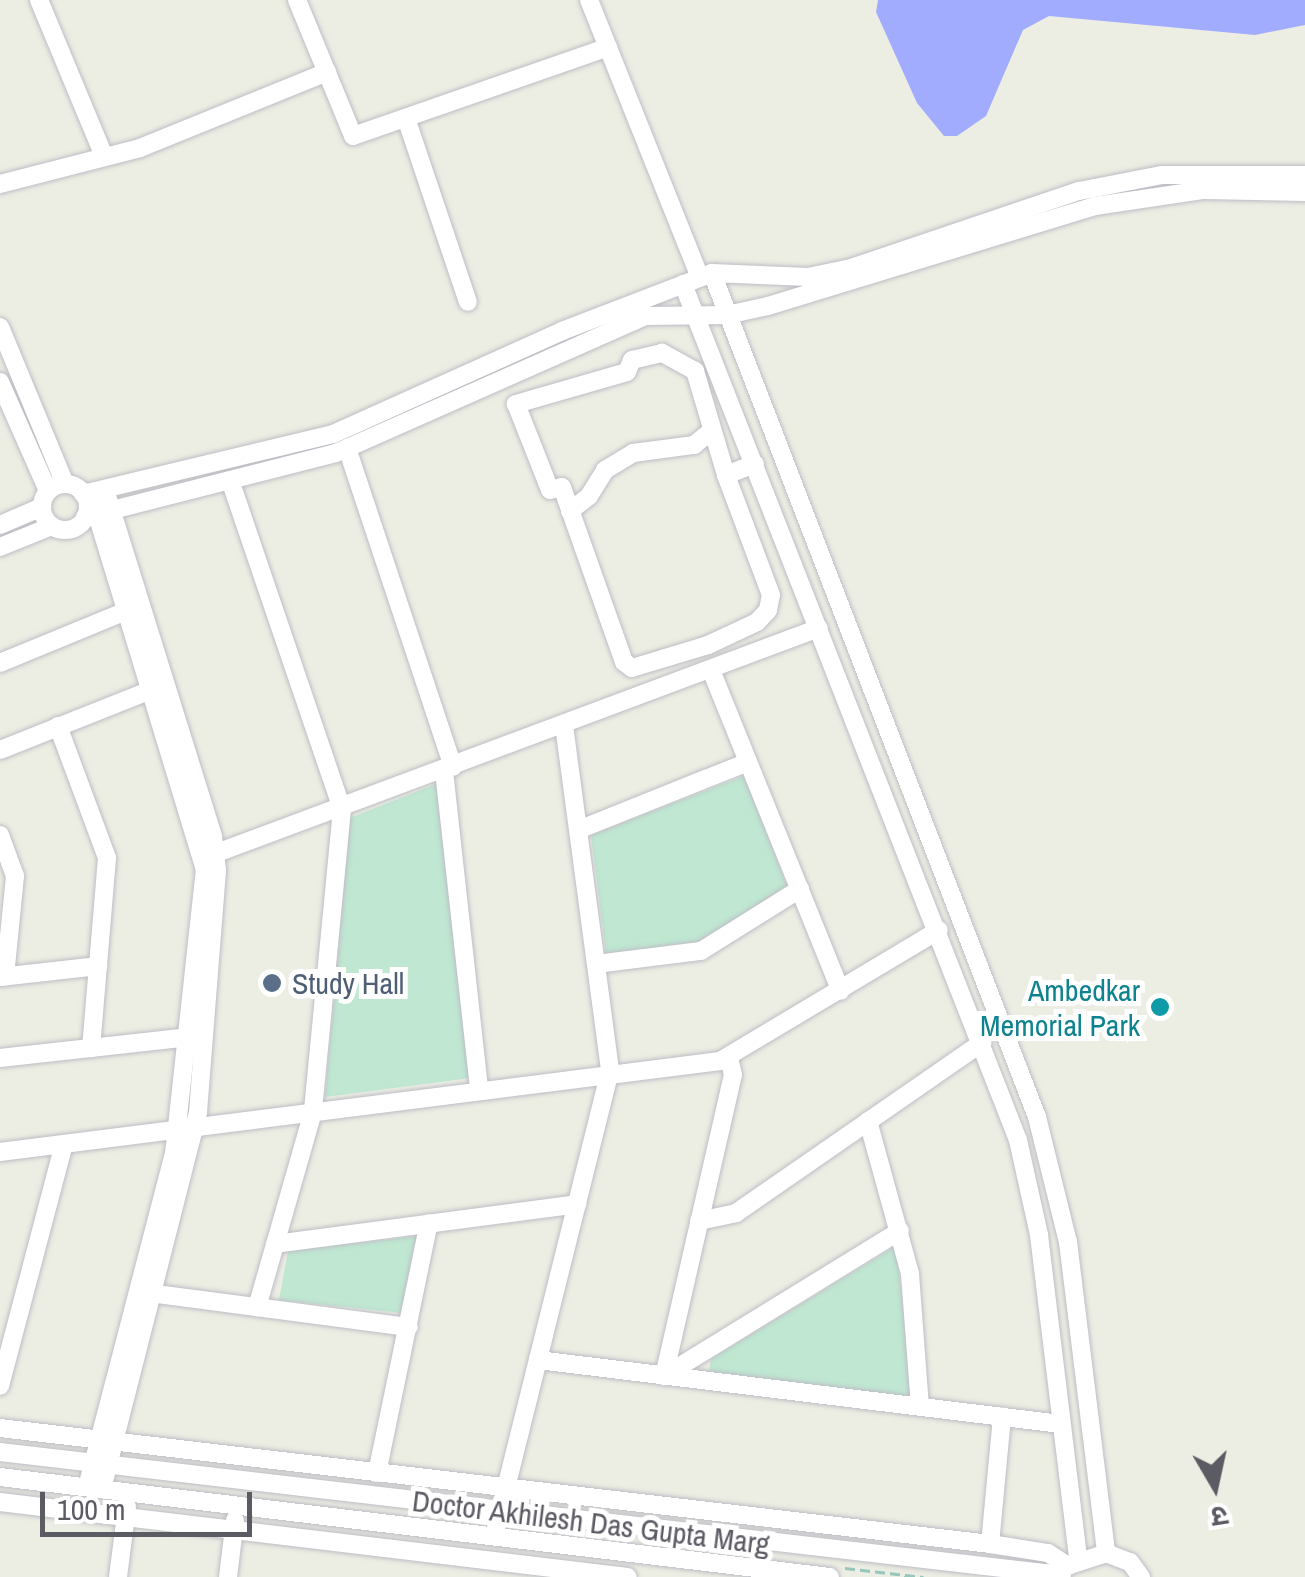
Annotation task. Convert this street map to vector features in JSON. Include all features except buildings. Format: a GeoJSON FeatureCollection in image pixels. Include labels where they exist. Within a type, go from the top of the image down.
{"type":"FeatureCollection","features":[{"type":"Feature","properties":{"kind":"street"},"geometry":{"type":"LineString","coordinates":[[38,0],[103,154]]}},
{"type":"Feature","properties":{"kind":"street"},"geometry":{"type":"LineString","coordinates":[[297,0],[353,136],[608,47]]}},
{"type":"Feature","properties":{"kind":"street"},"geometry":{"type":"LineString","coordinates":[[589,0],[698,278],[728,314],[967,921],[1042,1132],[1068,1242],[1106,1552]]}},
{"type":"Feature","properties":{"kind":"street"},"geometry":{"type":"LineString","coordinates":[[0,184],[103,154],[140,148],[327,72]]}},
{"type":"Feature","properties":{"kind":"street"},"geometry":{"type":"LineString","coordinates":[[406,118],[468,302]]}},
{"type":"Feature","properties":{"kind":"street"},"geometry":{"type":"LineString","coordinates":[[0,525],[52,494],[92,492],[333,434],[698,278],[808,278],[851,268],[1079,191],[1162,175],[1305,175]]}},
{"type":"Feature","properties":{"kind":"street"},"geometry":{"type":"LineString","coordinates":[[0,548],[52,526],[73,529],[97,514],[347,448],[645,316],[728,314],[1095,206],[1204,190],[1305,192]]}},
{"type":"Feature","properties":{"kind":"street"},"geometry":{"type":"LineString","coordinates":[[698,278],[696,315],[982,1042],[1032,1198],[1061,1424],[1067,1569]]}},
{"type":"Feature","properties":{"kind":"street"},"geometry":{"type":"LineString","coordinates":[[0,327],[52,494],[52,526]]}},
{"type":"Feature","properties":{"kind":"street"},"geometry":{"type":"LineString","coordinates":[[662,353],[695,370],[709,432],[770,596],[768,610],[757,622],[648,668],[624,662],[562,487],[550,490],[516,404],[627,372],[632,360],[662,353]]}},
{"type":"Feature","properties":{"kind":"street"},"geometry":{"type":"LineString","coordinates":[[0,382],[52,494]]}},
{"type":"Feature","properties":{"kind":"street"},"geometry":{"type":"LineString","coordinates":[[570,511],[589,496],[605,470],[632,453],[694,445],[709,432]]}},
{"type":"Feature","properties":{"kind":"street"},"geometry":{"type":"LineString","coordinates":[[347,448],[449,769],[479,1088]]}},
{"type":"Feature","properties":{"kind":"street"},"geometry":{"type":"LineString","coordinates":[[726,475],[755,464]]}},
{"type":"Feature","properties":{"kind":"street"},"geometry":{"type":"LineString","coordinates":[[230,480],[342,809],[313,1112],[256,1306]]}},
{"type":"Feature","properties":{"kind":"street"},"geometry":{"type":"LineString","coordinates":[[92,492],[133,609],[209,856],[186,1129],[95,1488]]}},
{"type":"Feature","properties":{"kind":"street"},"geometry":{"type":"LineString","coordinates":[[92,492],[97,514]]}},
{"type":"Feature","properties":{"kind":"street"},"geometry":{"type":"LineString","coordinates":[[0,663],[133,609]]}},
{"type":"Feature","properties":{"kind":"street"},"geometry":{"type":"LineString","coordinates":[[209,856],[820,628]]}},
{"type":"Feature","properties":{"kind":"street"},"geometry":{"type":"LineString","coordinates":[[711,670],[841,990]]}},
{"type":"Feature","properties":{"kind":"street"},"geometry":{"type":"LineString","coordinates":[[0,750],[158,688]]}},
{"type":"Feature","properties":{"kind":"street"},"geometry":{"type":"LineString","coordinates":[[58,726],[107,858],[91,1048]]}},
{"type":"Feature","properties":{"kind":"street"},"geometry":{"type":"LineString","coordinates":[[494,1536],[610,1070],[564,726]]}},
{"type":"Feature","properties":{"kind":"street"},"geometry":{"type":"LineString","coordinates":[[578,830],[748,762]]}},
{"type":"Feature","properties":{"kind":"street"},"geometry":{"type":"LineString","coordinates":[[0,834],[14,876],[2,977],[98,966]]}},
{"type":"Feature","properties":{"kind":"street"},"geometry":{"type":"LineString","coordinates":[[596,964],[701,950],[800,890]]}},
{"type":"Feature","properties":{"kind":"street"},"geometry":{"type":"LineString","coordinates":[[0,1152],[729,1057],[938,930]]}},
{"type":"Feature","properties":{"kind":"street"},"geometry":{"type":"LineString","coordinates":[[0,1058],[196,1036]]}},
{"type":"Feature","properties":{"kind":"street"},"geometry":{"type":"LineString","coordinates":[[700,1222],[736,1213],[982,1042]]}},
{"type":"Feature","properties":{"kind":"street"},"geometry":{"type":"LineString","coordinates":[[664,1376],[733,1075],[729,1057]]}},
{"type":"Feature","properties":{"kind":"street"},"geometry":{"type":"LineString","coordinates":[[868,1122],[900,1231],[920,1407]]}},
{"type":"Feature","properties":{"kind":"street"},"geometry":{"type":"LineString","coordinates":[[0,1386],[7,1330],[64,1144]]}},
{"type":"Feature","properties":{"kind":"street"},"geometry":{"type":"LineString","coordinates":[[275,1244],[577,1204]]}},
{"type":"Feature","properties":{"kind":"street"},"geometry":{"type":"LineString","coordinates":[[377,1474],[429,1223]]}},
{"type":"Feature","properties":{"kind":"street"},"geometry":{"type":"LineString","coordinates":[[664,1376],[900,1231]]}},
{"type":"Feature","properties":{"kind":"street"},"geometry":{"type":"LineString","coordinates":[[144,1293],[410,1327]]}},
{"type":"Feature","properties":{"kind":"street"},"geometry":{"type":"LineString","coordinates":[[538,1360],[1061,1424]]}},
{"type":"Feature","properties":{"kind":"street"},"geometry":{"type":"LineString","coordinates":[[990,1544],[1002,1417]]}},
{"type":"Feature","properties":{"kind":"street"},"geometry":{"type":"LineString","coordinates":[[0,1428],[990,1544],[1048,1553],[1067,1569]]}},
{"type":"Feature","properties":{"kind":"street","name":"Doctor Akhilesh Das Gupta Marg"},"geometry":{"type":"LineString","coordinates":[[0,1452],[500,1512],[1067,1569]]}},
{"type":"Feature","properties":{"kind":"street","name":"Doctor Akhilesh Das Gupta Marg"},"geometry":{"type":"LineString","coordinates":[[0,1477],[830,1577]]}},
{"type":"Feature","properties":{"kind":"street"},"geometry":{"type":"LineString","coordinates":[[118,1577],[129,1492]]}},
{"type":"Feature","properties":{"kind":"street"},"geometry":{"type":"LineString","coordinates":[[0,1502],[234,1530],[480,1570],[628,1577]]}},
{"type":"Feature","properties":{"kind":"street"},"geometry":{"type":"LineString","coordinates":[[228,1577],[236,1505]]}},
{"type":"Feature","properties":{"kind":"street"},"geometry":{"type":"LineString","coordinates":[[556,1573],[560,1543]]}},
{"type":"Feature","properties":{"kind":"street"},"geometry":{"type":"LineString","coordinates":[[1067,1569],[1106,1552],[1130,1562],[1141,1577]]}},
{"type":"Feature","properties":{"kind":"green space"},"geometry":{"type":"Polygon","coordinates":[[[744,776],[788,888],[702,941],[606,954],[591,835],[744,776]]]}},
{"type":"Feature","properties":{"kind":"green space"},"geometry":{"type":"Polygon","coordinates":[[[436,784],[471,1078],[325,1097],[350,818],[436,784]]]}},
{"type":"Feature","properties":{"kind":"green space"},"geometry":{"type":"Polygon","coordinates":[[[418,1236],[402,1313],[279,1300],[288,1251],[418,1236]]]}},
{"type":"Feature","properties":{"kind":"green space"},"geometry":{"type":"Polygon","coordinates":[[[896,1246],[914,1399],[709,1371],[711,1359],[896,1246]]]}},
{"type":"Feature","properties":{"kind":"water"},"geometry":{"type":"Polygon","coordinates":[[[878,0],[1305,0],[1305,25],[1255,35],[1049,16],[1023,30],[986,116],[957,136],[944,136],[917,103],[876,12],[878,0]]]}},
{"type":"Feature","properties":{"kind":"place","name":"Study Hall"},"geometry":{"type":"Point","coordinates":[272,983]}},
{"type":"Feature","properties":{"kind":"place","name":"Ambedkar Memorial Park"},"geometry":{"type":"Point","coordinates":[1160,1007]}}]}
